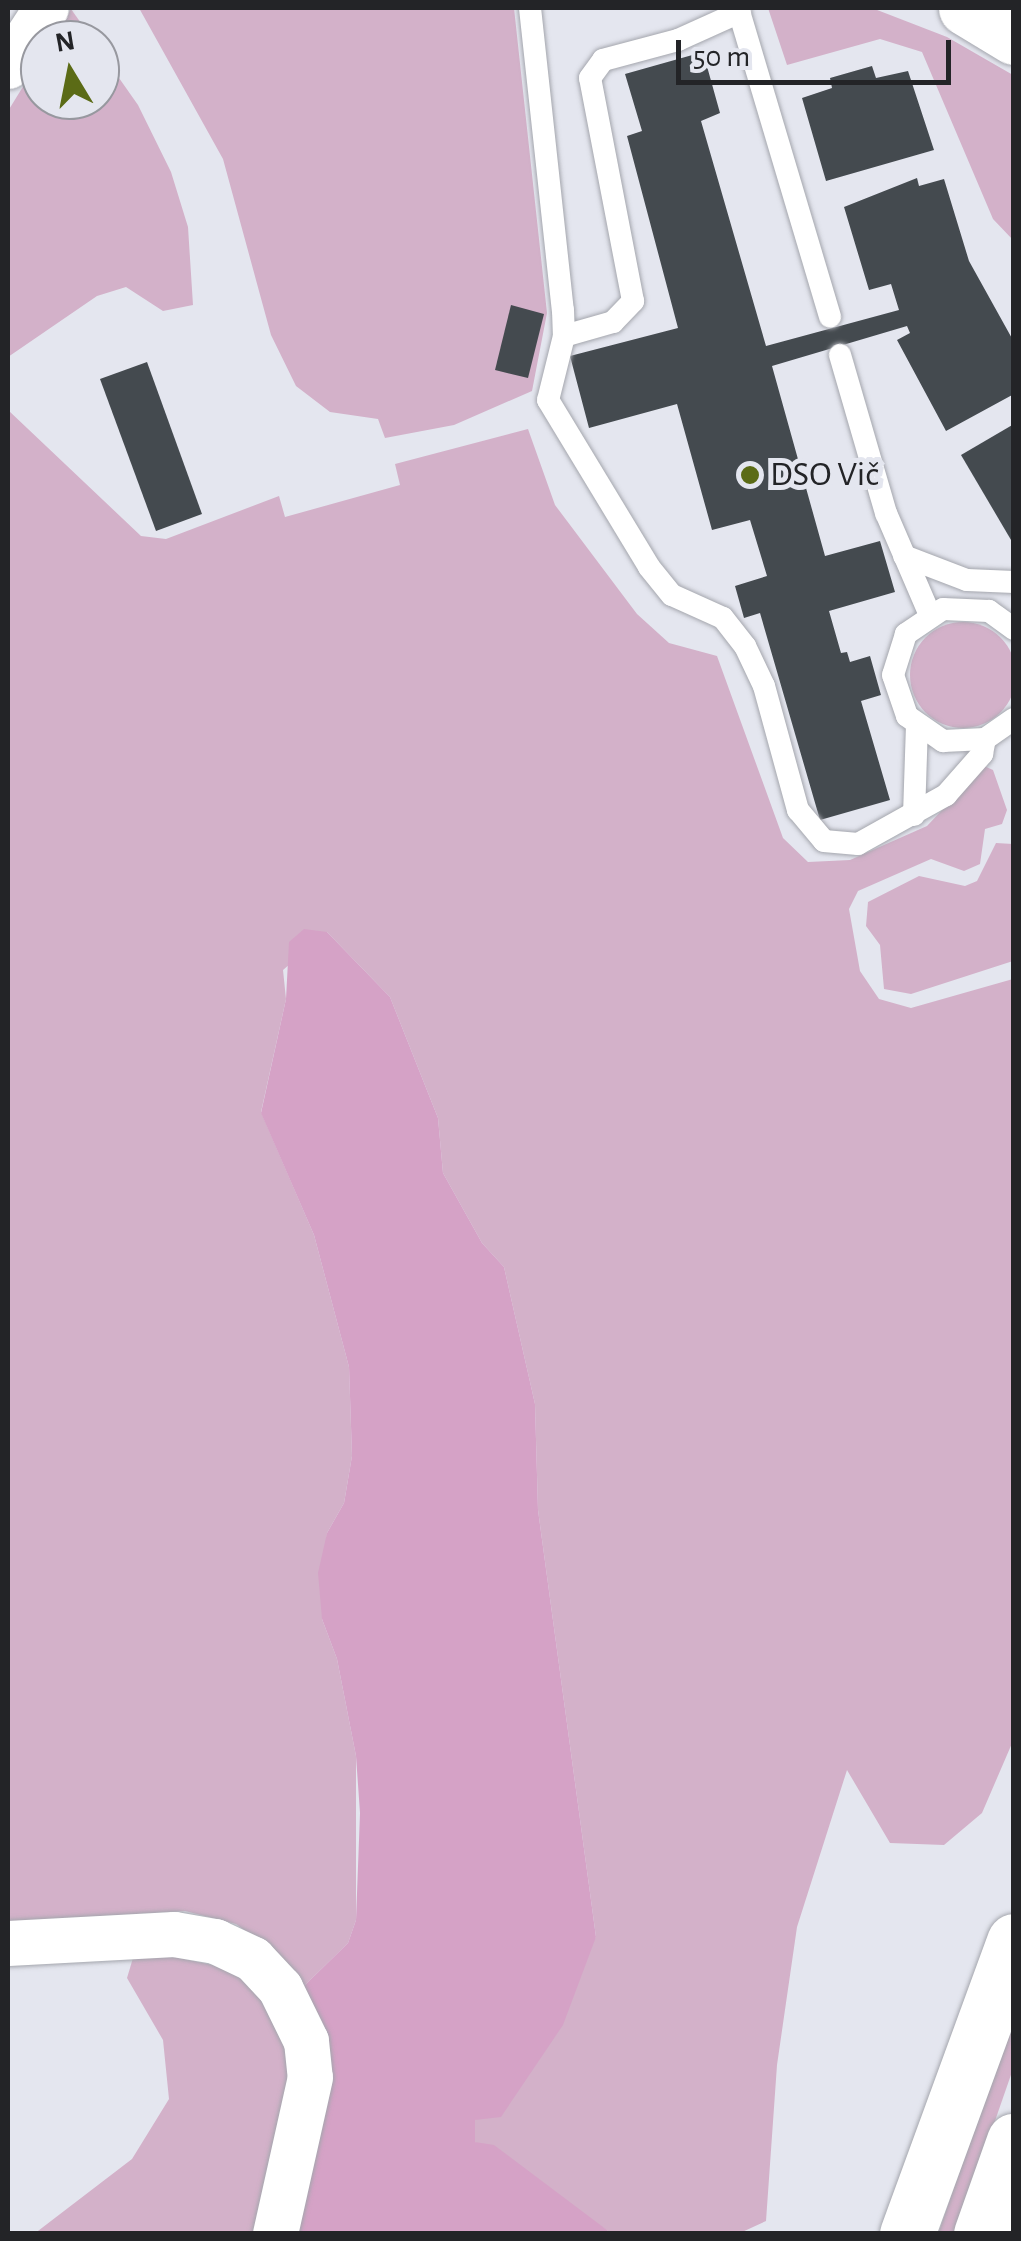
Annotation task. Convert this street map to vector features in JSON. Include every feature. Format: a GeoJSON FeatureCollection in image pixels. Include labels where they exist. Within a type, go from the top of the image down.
{"type":"FeatureCollection","features":[{"type":"Feature","properties":{"kind":"main road"},"geometry":{"type":"LineString","coordinates":[[966,8],[1014,37]]}},
{"type":"Feature","properties":{"kind":"main road"},"geometry":{"type":"LineString","coordinates":[[908,2234],[1014,1940]]}},
{"type":"Feature","properties":{"kind":"main road"},"geometry":{"type":"LineString","coordinates":[[982,2234],[1014,2141]]}},
{"type":"Feature","properties":{"kind":"street"},"geometry":{"type":"LineString","coordinates":[[8,66],[46,8]]}},
{"type":"Feature","properties":{"kind":"street"},"geometry":{"type":"LineString","coordinates":[[8,1944],[174,1934],[215,1941],[253,1959],[280,1988],[306,2042],[310,2077],[275,2234]]}},
{"type":"Feature","properties":{"kind":"lane"},"geometry":{"type":"LineString","coordinates":[[530,8],[564,336],[548,400],[649,567],[672,595],[723,618],[745,646],[764,686],[798,810],[810,827],[839,847],[914,816],[946,795],[982,754],[985,740]]}},
{"type":"Feature","properties":{"kind":"lane"},"geometry":{"type":"LineString","coordinates":[[564,336],[613,322],[633,302],[590,78],[602,60],[678,40],[739,10],[830,316]]}},
{"type":"Feature","properties":{"kind":"lane"},"geometry":{"type":"LineString","coordinates":[[840,355],[904,556],[930,614]]}},
{"type":"Feature","properties":{"kind":"lane"},"geometry":{"type":"LineString","coordinates":[[904,556],[966,580],[1014,582]]}},
{"type":"Feature","properties":{"kind":"lane"},"geometry":{"type":"LineString","coordinates":[[1014,630],[990,611],[966,606],[930,614],[906,634],[893,675],[897,696],[917,725],[942,741],[985,740],[1014,719]]}},
{"type":"Feature","properties":{"kind":"lane"},"geometry":{"type":"LineString","coordinates":[[914,816],[917,725]]}},
{"type":"Feature","properties":{"kind":"shaded area"},"geometry":{"type":"Polygon","coordinates":[[[139,8],[514,8],[547,313],[532,391],[454,425],[385,438],[378,419],[330,412],[296,386],[271,335],[223,159],[139,8]]]}},
{"type":"Feature","properties":{"kind":"shaded area"},"geometry":{"type":"Polygon","coordinates":[[[768,8],[872,8],[947,37],[1013,75],[1013,240],[993,219],[922,52],[880,39],[787,65],[768,8]]]}},
{"type":"Feature","properties":{"kind":"shaded area"},"geometry":{"type":"Polygon","coordinates":[[[71,9],[79,20],[64,20],[71,9]]]}},
{"type":"Feature","properties":{"kind":"shaded area"},"geometry":{"type":"Polygon","coordinates":[[[120,79],[138,105],[171,172],[188,227],[193,305],[163,311],[126,287],[97,296],[8,357],[8,111],[20,92],[20,120],[120,120],[120,79]]]}},
{"type":"Feature","properties":{"kind":"shaded area"},"geometry":{"type":"Polygon","coordinates":[[[8,410],[141,536],[166,539],[279,496],[285,517],[400,485],[395,464],[528,429],[555,505],[637,614],[669,643],[717,656],[783,838],[808,862],[850,860],[927,826],[984,766],[993,770],[1007,810],[1002,824],[985,829],[980,864],[964,871],[931,859],[858,891],[849,909],[860,971],[879,999],[911,1008],[1013,979],[1013,1741],[982,1813],[944,1845],[890,1843],[847,1770],[797,1927],[777,2065],[766,2221],[740,2233],[611,2233],[475,2142],[475,2120],[596,1937],[538,1510],[535,1404],[504,1267],[482,1243],[443,1173],[438,1118],[390,997],[327,932],[283,970],[286,999],[261,1112],[314,1235],[349,1367],[352,1456],[344,1503],[327,1533],[322,1619],[337,1659],[356,1756],[356,1920],[348,1943],[302,1988],[280,1956],[236,1924],[185,1911],[8,1922],[8,410]]]}},
{"type":"Feature","properties":{"kind":"shaded area"},"geometry":{"type":"Polygon","coordinates":[[[963,622],[983,626],[1000,638],[1012,655],[1016,675],[1012,695],[1000,712],[983,724],[963,728],[943,724],[926,712],[914,695],[910,675],[914,655],[926,638],[943,626],[963,622]]]}},
{"type":"Feature","properties":{"kind":"shaded area"},"geometry":{"type":"Polygon","coordinates":[[[996,843],[1013,844],[1013,961],[911,994],[884,989],[880,945],[866,926],[868,902],[919,876],[965,886],[977,881],[996,843]]]}},
{"type":"Feature","properties":{"kind":"shaded area"},"geometry":{"type":"Polygon","coordinates":[[[304,929],[327,932],[390,997],[438,1118],[443,1173],[482,1243],[504,1267],[535,1404],[538,1510],[596,1937],[563,2025],[501,2117],[475,2120],[475,2142],[494,2145],[611,2233],[294,2233],[302,1988],[348,1943],[356,1920],[360,1813],[356,1756],[337,1659],[322,1619],[318,1573],[327,1533],[344,1503],[352,1456],[349,1367],[314,1235],[261,1113],[286,999],[289,942],[304,929]]]}},
{"type":"Feature","properties":{"kind":"shaded area"},"geometry":{"type":"Polygon","coordinates":[[[155,1953],[227,1968],[258,1986],[291,2038],[293,2087],[258,2233],[34,2234],[132,2159],[169,2099],[163,2040],[127,1978],[133,1958],[155,1953]]]}},
{"type":"Feature","properties":{"kind":"shaded area"},"geometry":{"type":"Polygon","coordinates":[[[1013,2017],[1013,2069],[956,2233],[938,2234],[1013,2017]]]}},
{"type":"Feature","properties":{"kind":"building","name":"DSO Vič"},"geometry":{"type":"Polygon","coordinates":[[[703,52],[720,113],[701,121],[766,346],[899,310],[891,284],[869,290],[844,207],[917,178],[919,186],[944,179],[969,261],[1014,342],[1014,394],[946,431],[897,340],[910,333],[907,326],[772,366],[825,556],[880,541],[895,592],[829,611],[841,653],[847,652],[850,662],[870,656],[881,695],[861,701],[890,800],[820,820],[760,613],[744,618],[735,586],[767,576],[750,520],[712,530],[677,404],[589,428],[570,356],[678,328],[627,136],[642,131],[625,74],[703,52]]]}},
{"type":"Feature","properties":{"kind":"building"},"geometry":{"type":"Polygon","coordinates":[[[872,66],[876,78],[908,71],[934,150],[826,181],[802,98],[832,88],[830,78],[872,66]]]}},
{"type":"Feature","properties":{"kind":"building"},"geometry":{"type":"Polygon","coordinates":[[[511,305],[544,314],[528,378],[495,370],[511,305]]]}},
{"type":"Feature","properties":{"kind":"building"},"geometry":{"type":"Polygon","coordinates":[[[147,362],[202,514],[156,531],[100,379],[147,362]]]}},
{"type":"Feature","properties":{"kind":"building","name":"DSO Vič"},"geometry":{"type":"Polygon","coordinates":[[[1014,424],[1014,545],[961,455],[1014,424]]]}},
{"type":"Feature","properties":{"kind":"place","name":"DSO Vič"},"geometry":{"type":"Point","coordinates":[750,475]}}]}
